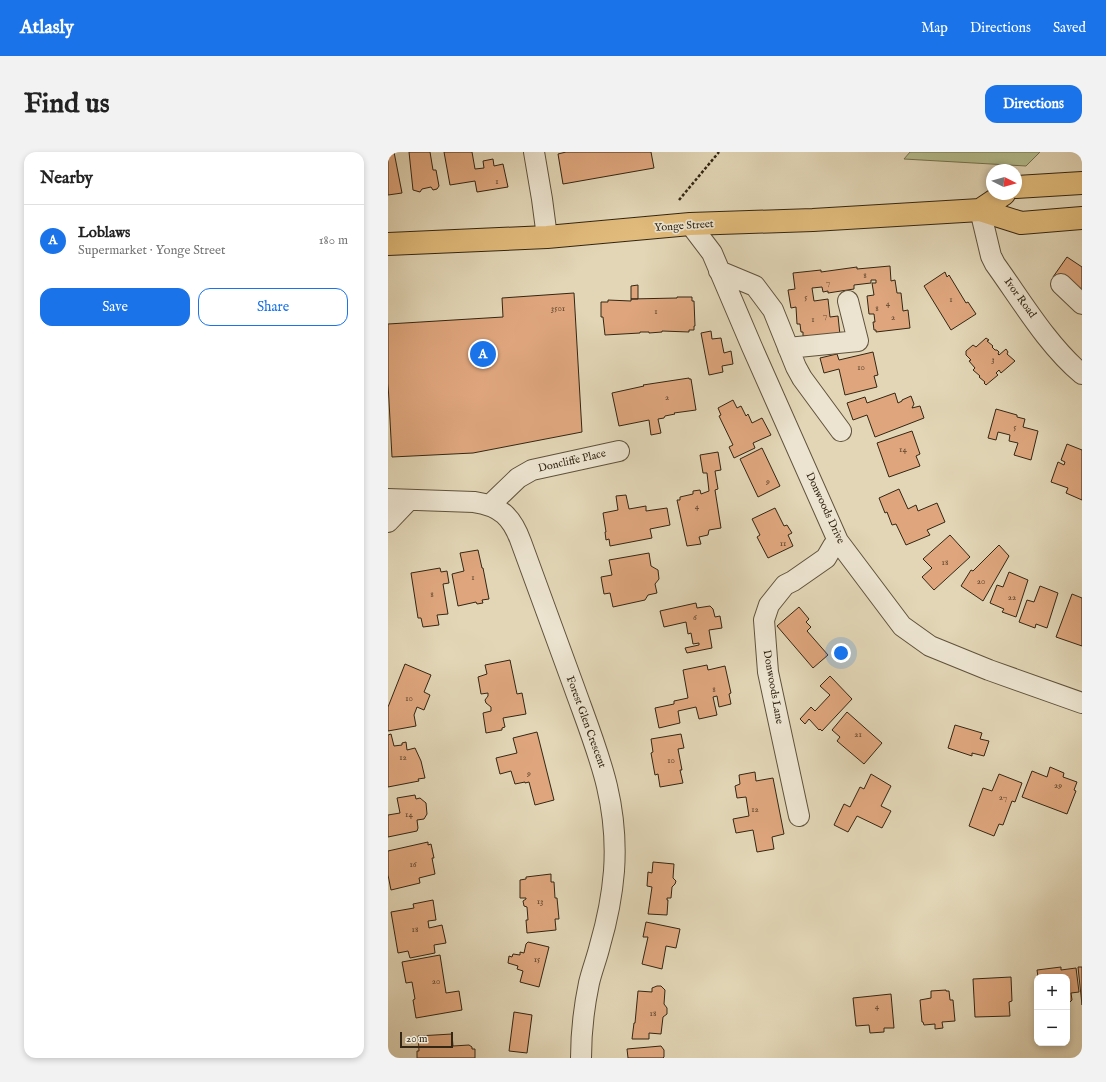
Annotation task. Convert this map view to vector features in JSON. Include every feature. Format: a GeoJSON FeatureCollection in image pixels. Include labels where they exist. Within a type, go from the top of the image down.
{"type":"FeatureCollection","features":[{"type":"Feature","properties":{"kind":"main road"},"geometry":{"type":"LineString","coordinates":[[1022,187],[1082,183]]}},
{"type":"Feature","properties":{"kind":"main road"},"geometry":{"type":"LineString","coordinates":[[980,210],[995,200]]}},
{"type":"Feature","properties":{"kind":"main road","name":"Yonge Street"},"geometry":{"type":"LineString","coordinates":[[388,244],[547,237],[690,224],[813,220],[980,210],[1021,223],[1082,218]]}},
{"type":"Feature","properties":{"kind":"street"},"geometry":{"type":"LineString","coordinates":[[534,152],[547,237]]}},
{"type":"Feature","properties":{"kind":"street","name":"Ivor Road"},"geometry":{"type":"LineString","coordinates":[[980,210],[991,256],[995,264],[1053,345],[1069,363],[1082,374]]}},
{"type":"Feature","properties":{"kind":"street","name":"Donwoods Drive"},"geometry":{"type":"LineString","coordinates":[[690,224],[712,253],[838,541],[902,626],[930,646],[989,670],[1082,703]]}},
{"type":"Feature","properties":{"kind":"street"},"geometry":{"type":"LineString","coordinates":[[719,270],[755,286],[773,310],[796,367],[802,378],[841,432]]}},
{"type":"Feature","properties":{"kind":"street"},"geometry":{"type":"LineString","coordinates":[[1061,284],[1082,304]]}},
{"type":"Feature","properties":{"kind":"street"},"geometry":{"type":"LineString","coordinates":[[788,348],[858,341],[848,301]]}},
{"type":"Feature","properties":{"kind":"street","name":"Doncliffe Place"},"geometry":{"type":"LineString","coordinates":[[490,505],[518,478],[532,470],[619,451]]}},
{"type":"Feature","properties":{"kind":"street","name":"Forest Glen Crescent"},"geometry":{"type":"LineString","coordinates":[[388,499],[474,502],[490,505],[500,510],[511,520],[594,740],[604,770],[611,803],[615,840],[612,885],[606,923],[585,1004],[581,1058]]}},
{"type":"Feature","properties":{"kind":"street"},"geometry":{"type":"LineString","coordinates":[[388,522],[409,500]]}},
{"type":"Feature","properties":{"kind":"street","name":"Donwoods Lane"},"geometry":{"type":"LineString","coordinates":[[799,816],[768,672],[764,620],[768,605],[785,586],[826,558],[832,546],[838,541]]}},
{"type":"Feature","properties":{"kind":"path"},"geometry":{"type":"LineString","coordinates":[[679,200],[719,152]]}},
{"type":"Feature","properties":{"kind":"green space"},"geometry":{"type":"Polygon","coordinates":[[[910,152],[1040,152],[1026,166],[1022,166],[1022,164],[991,164],[904,159],[910,152]]]}},
{"type":"Feature","properties":{"kind":"building"},"geometry":{"type":"Polygon","coordinates":[[[388,152],[394,152],[402,193],[388,195],[388,152]]]}},
{"type":"Feature","properties":{"kind":"building"},"geometry":{"type":"Polygon","coordinates":[[[409,152],[430,152],[433,170],[436,170],[439,186],[437,189],[433,190],[431,187],[422,189],[420,192],[413,190],[409,152]]]}},
{"type":"Feature","properties":{"kind":"building"},"geometry":{"type":"Polygon","coordinates":[[[444,152],[472,152],[475,169],[484,168],[483,161],[493,159],[494,166],[503,164],[508,187],[477,192],[475,181],[450,185],[444,152]]]}},
{"type":"Feature","properties":{"kind":"building"},"geometry":{"type":"Polygon","coordinates":[[[566,152],[651,152],[654,168],[563,184],[558,154],[566,152]]]}},
{"type":"Feature","properties":{"kind":"building"},"geometry":{"type":"Polygon","coordinates":[[[1067,257],[1082,267],[1082,297],[1053,277],[1067,257]]]}},
{"type":"Feature","properties":{"kind":"building"},"geometry":{"type":"Polygon","coordinates":[[[890,266],[891,281],[895,280],[897,293],[901,293],[903,311],[908,310],[910,328],[876,332],[876,330],[874,330],[874,314],[869,314],[867,296],[874,295],[872,283],[876,283],[876,280],[871,280],[871,283],[854,285],[854,289],[828,293],[828,291],[823,292],[822,287],[812,288],[814,301],[828,299],[830,317],[838,316],[840,335],[810,339],[809,336],[803,336],[800,324],[797,324],[796,307],[791,308],[788,290],[795,289],[793,273],[821,270],[821,272],[857,267],[857,269],[890,266]]]}},
{"type":"Feature","properties":{"kind":"building"},"geometry":{"type":"Polygon","coordinates":[[[945,272],[947,277],[949,275],[966,303],[968,302],[976,314],[951,330],[924,286],[945,272]]]}},
{"type":"Feature","properties":{"kind":"building"},"geometry":{"type":"Polygon","coordinates":[[[638,285],[638,299],[631,299],[631,286],[638,285]]]}},
{"type":"Feature","properties":{"kind":"building"},"geometry":{"type":"Polygon","coordinates":[[[574,293],[582,432],[473,453],[392,457],[388,383],[388,324],[503,317],[502,298],[574,293]]]}},
{"type":"Feature","properties":{"kind":"building"},"geometry":{"type":"Polygon","coordinates":[[[692,297],[692,301],[694,301],[694,330],[689,330],[689,332],[662,331],[605,335],[603,317],[601,317],[601,302],[608,302],[608,300],[631,301],[631,299],[692,297]]]}},
{"type":"Feature","properties":{"kind":"building"},"geometry":{"type":"Polygon","coordinates":[[[711,331],[712,339],[721,338],[724,353],[731,351],[733,364],[722,366],[723,372],[709,375],[701,333],[711,331]]]}},
{"type":"Feature","properties":{"kind":"building"},"geometry":{"type":"Polygon","coordinates":[[[986,338],[989,340],[987,341],[993,346],[992,347],[999,352],[999,355],[1006,349],[1008,352],[1007,354],[1015,361],[1001,373],[999,370],[996,373],[998,375],[986,385],[984,383],[985,382],[979,377],[980,376],[973,370],[975,368],[969,361],[971,360],[966,355],[966,351],[973,345],[976,347],[986,338]]]}},
{"type":"Feature","properties":{"kind":"building"},"geometry":{"type":"Polygon","coordinates":[[[873,352],[878,375],[874,376],[877,387],[845,395],[839,369],[824,373],[820,358],[837,354],[839,360],[873,352]]]}},
{"type":"Feature","properties":{"kind":"building"},"geometry":{"type":"Polygon","coordinates":[[[689,378],[691,379],[696,410],[674,413],[675,414],[658,419],[661,433],[651,435],[649,420],[619,426],[612,393],[644,386],[643,385],[689,378]]]}},
{"type":"Feature","properties":{"kind":"building"},"geometry":{"type":"Polygon","coordinates":[[[895,393],[898,403],[911,396],[914,404],[912,408],[920,406],[924,418],[875,437],[867,415],[853,420],[847,403],[865,397],[867,403],[895,393]]]}},
{"type":"Feature","properties":{"kind":"building"},"geometry":{"type":"Polygon","coordinates":[[[733,400],[737,408],[741,406],[746,416],[748,414],[752,423],[762,418],[771,435],[753,443],[755,448],[734,458],[729,447],[733,445],[719,416],[721,415],[718,408],[733,400]]]}},
{"type":"Feature","properties":{"kind":"building"},"geometry":{"type":"Polygon","coordinates":[[[996,409],[1025,419],[1023,427],[1038,431],[1031,460],[1014,455],[1018,443],[1009,441],[1010,435],[998,432],[996,440],[988,438],[996,409]]]}},
{"type":"Feature","properties":{"kind":"building"},"geometry":{"type":"Polygon","coordinates":[[[912,431],[920,454],[916,456],[920,466],[889,477],[877,443],[912,431]]]}},
{"type":"Feature","properties":{"kind":"building"},"geometry":{"type":"Polygon","coordinates":[[[1067,444],[1082,450],[1082,500],[1066,493],[1068,488],[1051,482],[1058,462],[1064,465],[1065,462],[1061,460],[1067,444]]]}},
{"type":"Feature","properties":{"kind":"building"},"geometry":{"type":"Polygon","coordinates":[[[762,448],[780,486],[758,497],[740,459],[762,448]]]}},
{"type":"Feature","properties":{"kind":"building"},"geometry":{"type":"Polygon","coordinates":[[[718,452],[721,470],[715,471],[718,489],[715,490],[721,528],[709,530],[708,535],[699,537],[701,544],[687,546],[677,500],[680,500],[680,497],[693,494],[693,491],[700,490],[701,494],[709,491],[707,473],[703,473],[700,455],[718,452]]]}},
{"type":"Feature","properties":{"kind":"building"},"geometry":{"type":"Polygon","coordinates":[[[899,489],[908,509],[916,505],[918,511],[937,503],[945,522],[927,530],[930,535],[906,545],[896,524],[892,525],[887,512],[885,513],[879,498],[899,489]]]}},
{"type":"Feature","properties":{"kind":"building"},"geometry":{"type":"Polygon","coordinates":[[[626,495],[629,509],[646,506],[646,511],[667,508],[670,525],[650,529],[652,538],[610,546],[609,539],[606,540],[603,513],[618,510],[616,496],[626,495]]]}},
{"type":"Feature","properties":{"kind":"building"},"geometry":{"type":"Polygon","coordinates":[[[775,508],[784,526],[787,525],[792,533],[788,535],[793,546],[768,558],[757,537],[760,535],[752,519],[775,508]]]}},
{"type":"Feature","properties":{"kind":"building"},"geometry":{"type":"Polygon","coordinates":[[[950,535],[970,557],[934,590],[922,577],[932,568],[923,559],[950,535]]]}},
{"type":"Feature","properties":{"kind":"building"},"geometry":{"type":"Polygon","coordinates":[[[999,545],[1009,556],[983,601],[961,586],[971,570],[973,571],[999,545]]]}},
{"type":"Feature","properties":{"kind":"building"},"geometry":{"type":"Polygon","coordinates":[[[478,550],[489,599],[482,600],[483,603],[477,604],[476,602],[458,606],[452,574],[464,571],[460,553],[478,550]]]}},
{"type":"Feature","properties":{"kind":"building"},"geometry":{"type":"Polygon","coordinates":[[[649,553],[651,566],[658,570],[659,579],[655,584],[657,593],[648,595],[645,600],[613,607],[610,593],[604,594],[601,577],[612,575],[609,560],[649,553]]]}},
{"type":"Feature","properties":{"kind":"building"},"geometry":{"type":"Polygon","coordinates":[[[440,568],[441,572],[447,571],[449,583],[443,584],[448,614],[437,615],[439,625],[423,627],[421,618],[418,618],[411,573],[440,568]]]}},
{"type":"Feature","properties":{"kind":"building"},"geometry":{"type":"Polygon","coordinates":[[[1009,572],[1028,580],[1016,617],[1002,612],[1004,609],[990,603],[997,585],[1003,587],[1009,572]]]}},
{"type":"Feature","properties":{"kind":"building"},"geometry":{"type":"Polygon","coordinates":[[[1040,586],[1058,593],[1047,628],[1036,624],[1035,628],[1019,622],[1027,600],[1034,602],[1040,586]]]}},
{"type":"Feature","properties":{"kind":"building"},"geometry":{"type":"Polygon","coordinates":[[[1072,594],[1082,598],[1082,646],[1056,637],[1072,594]]]}},
{"type":"Feature","properties":{"kind":"building"},"geometry":{"type":"Polygon","coordinates":[[[696,603],[697,608],[710,606],[713,609],[715,617],[720,616],[722,628],[709,630],[712,648],[687,653],[685,648],[699,645],[699,643],[693,644],[691,633],[688,634],[686,622],[664,627],[660,611],[696,603]]]}},
{"type":"Feature","properties":{"kind":"building"},"geometry":{"type":"Polygon","coordinates":[[[799,607],[809,619],[806,622],[811,627],[807,631],[828,655],[813,668],[777,626],[799,607]]]}},
{"type":"Feature","properties":{"kind":"building"},"geometry":{"type":"Polygon","coordinates":[[[510,660],[517,694],[522,693],[526,714],[503,718],[505,727],[502,728],[502,730],[486,733],[483,713],[491,711],[491,707],[485,700],[488,693],[481,694],[478,677],[487,674],[485,665],[510,660]]]}},
{"type":"Feature","properties":{"kind":"building"},"geometry":{"type":"Polygon","coordinates":[[[405,664],[431,675],[424,692],[430,695],[424,710],[417,707],[414,715],[416,726],[388,731],[388,707],[405,664]]]}},
{"type":"Feature","properties":{"kind":"building"},"geometry":{"type":"Polygon","coordinates":[[[707,665],[708,670],[725,666],[731,693],[729,694],[731,704],[719,707],[717,696],[713,697],[717,715],[699,719],[696,707],[678,711],[680,723],[659,728],[655,708],[674,704],[674,701],[688,698],[683,670],[707,665]]]}},
{"type":"Feature","properties":{"kind":"building"},"geometry":{"type":"Polygon","coordinates":[[[830,676],[852,699],[822,731],[820,729],[819,730],[809,719],[805,724],[800,719],[811,707],[815,711],[830,695],[820,686],[830,676]]]}},
{"type":"Feature","properties":{"kind":"building"},"geometry":{"type":"Polygon","coordinates":[[[847,712],[882,743],[864,764],[837,741],[840,737],[832,730],[847,712]]]}},
{"type":"Feature","properties":{"kind":"building"},"geometry":{"type":"Polygon","coordinates":[[[955,725],[982,733],[980,739],[989,741],[984,756],[972,753],[972,756],[948,748],[955,725]]]}},
{"type":"Feature","properties":{"kind":"building"},"geometry":{"type":"Polygon","coordinates":[[[537,732],[554,800],[535,805],[529,782],[515,784],[511,771],[500,774],[496,758],[517,753],[513,738],[537,732]]]}},
{"type":"Feature","properties":{"kind":"building"},"geometry":{"type":"Polygon","coordinates":[[[391,734],[394,746],[402,745],[402,743],[406,742],[407,750],[415,748],[421,761],[425,778],[418,779],[419,781],[388,787],[388,735],[391,734]]]}},
{"type":"Feature","properties":{"kind":"building"},"geometry":{"type":"Polygon","coordinates":[[[681,734],[684,748],[678,749],[683,783],[660,787],[658,774],[655,775],[651,753],[653,752],[651,739],[681,734]]]}},
{"type":"Feature","properties":{"kind":"building"},"geometry":{"type":"Polygon","coordinates":[[[1050,767],[1064,773],[1063,777],[1077,782],[1074,790],[1076,791],[1067,814],[1022,797],[1032,771],[1047,777],[1050,767]]]}},
{"type":"Feature","properties":{"kind":"building"},"geometry":{"type":"Polygon","coordinates":[[[755,772],[756,781],[773,778],[784,834],[772,837],[774,849],[757,852],[753,830],[736,833],[733,819],[749,816],[746,797],[737,798],[735,786],[740,784],[739,775],[755,772]]]}},
{"type":"Feature","properties":{"kind":"building"},"geometry":{"type":"Polygon","coordinates":[[[871,774],[891,786],[881,806],[891,811],[882,828],[857,816],[848,832],[834,825],[844,804],[850,807],[860,787],[864,789],[871,774]]]}},
{"type":"Feature","properties":{"kind":"building"},"geometry":{"type":"Polygon","coordinates":[[[999,774],[1022,783],[1015,802],[1012,801],[1003,825],[999,824],[994,836],[969,826],[983,788],[992,791],[999,774]]]}},
{"type":"Feature","properties":{"kind":"building"},"geometry":{"type":"Polygon","coordinates":[[[415,795],[416,799],[420,798],[426,803],[427,814],[424,819],[417,820],[417,831],[388,837],[388,815],[400,813],[397,798],[415,795]]]}},
{"type":"Feature","properties":{"kind":"building"},"geometry":{"type":"Polygon","coordinates":[[[428,842],[428,845],[431,844],[435,874],[419,878],[420,883],[391,890],[388,875],[388,851],[428,842]]]}},
{"type":"Feature","properties":{"kind":"building"},"geometry":{"type":"Polygon","coordinates":[[[653,862],[674,864],[673,878],[676,881],[672,887],[671,898],[667,898],[667,915],[648,914],[652,887],[647,886],[648,872],[652,873],[653,862]]]}},
{"type":"Feature","properties":{"kind":"building"},"geometry":{"type":"Polygon","coordinates":[[[551,874],[551,882],[554,882],[555,898],[557,898],[559,919],[555,919],[556,930],[527,933],[527,907],[524,906],[523,901],[526,898],[520,898],[520,880],[526,879],[526,877],[551,874]]]}},
{"type":"Feature","properties":{"kind":"building"},"geometry":{"type":"Polygon","coordinates":[[[433,900],[436,920],[428,921],[429,928],[442,925],[446,943],[434,945],[435,953],[410,958],[408,951],[398,953],[391,912],[414,908],[413,904],[433,900]]]}},
{"type":"Feature","properties":{"kind":"building"},"geometry":{"type":"Polygon","coordinates":[[[646,922],[680,929],[676,948],[666,946],[662,969],[642,964],[648,937],[643,937],[646,922]]]}},
{"type":"Feature","properties":{"kind":"building"},"geometry":{"type":"Polygon","coordinates":[[[528,942],[549,947],[539,987],[520,982],[523,971],[517,969],[518,966],[508,963],[509,956],[512,957],[513,954],[520,955],[520,952],[524,953],[528,942]]]}},
{"type":"Feature","properties":{"kind":"building"},"geometry":{"type":"Polygon","coordinates":[[[440,955],[446,993],[459,991],[462,1010],[416,1018],[412,982],[406,983],[402,962],[440,955]]]}},
{"type":"Feature","properties":{"kind":"building"},"geometry":{"type":"Polygon","coordinates":[[[1061,967],[1061,970],[1076,968],[1079,992],[1071,993],[1072,1000],[1070,1002],[1070,974],[1038,974],[1037,970],[1061,967]]]}},
{"type":"Feature","properties":{"kind":"building"},"geometry":{"type":"Polygon","coordinates":[[[1078,967],[1082,967],[1082,1005],[1078,967]]]}},
{"type":"Feature","properties":{"kind":"building"},"geometry":{"type":"Polygon","coordinates":[[[1011,977],[1012,1001],[1009,1002],[1010,1016],[975,1017],[973,979],[1011,977]]]}},
{"type":"Feature","properties":{"kind":"building"},"geometry":{"type":"Polygon","coordinates":[[[661,986],[665,990],[664,1004],[667,1008],[667,1014],[663,1017],[661,1034],[649,1033],[649,1039],[632,1039],[638,991],[652,992],[652,988],[661,986]]]}},
{"type":"Feature","properties":{"kind":"building"},"geometry":{"type":"Polygon","coordinates":[[[931,991],[949,991],[950,1000],[953,1000],[955,1021],[942,1022],[943,1028],[935,1029],[935,1024],[924,1025],[922,1022],[920,1000],[931,998],[931,991]]]}},
{"type":"Feature","properties":{"kind":"building"},"geometry":{"type":"Polygon","coordinates":[[[891,994],[894,1028],[884,1028],[884,1032],[870,1033],[869,1025],[856,1026],[853,998],[891,994]]]}},
{"type":"Feature","properties":{"kind":"building"},"geometry":{"type":"Polygon","coordinates":[[[514,1012],[532,1015],[527,1053],[509,1051],[514,1012]]]}},
{"type":"Feature","properties":{"kind":"building"},"geometry":{"type":"Polygon","coordinates":[[[452,1034],[453,1046],[469,1045],[472,1049],[475,1049],[475,1058],[417,1058],[417,1051],[419,1051],[418,1036],[452,1034]]]}},
{"type":"Feature","properties":{"kind":"building"},"geometry":{"type":"Polygon","coordinates":[[[661,1046],[664,1050],[663,1058],[628,1058],[627,1049],[661,1046]]]}},
{"type":"Feature","properties":{"kind":"place","name":"Loblaws"},"geometry":{"type":"Point","coordinates":[483,354]}}]}
